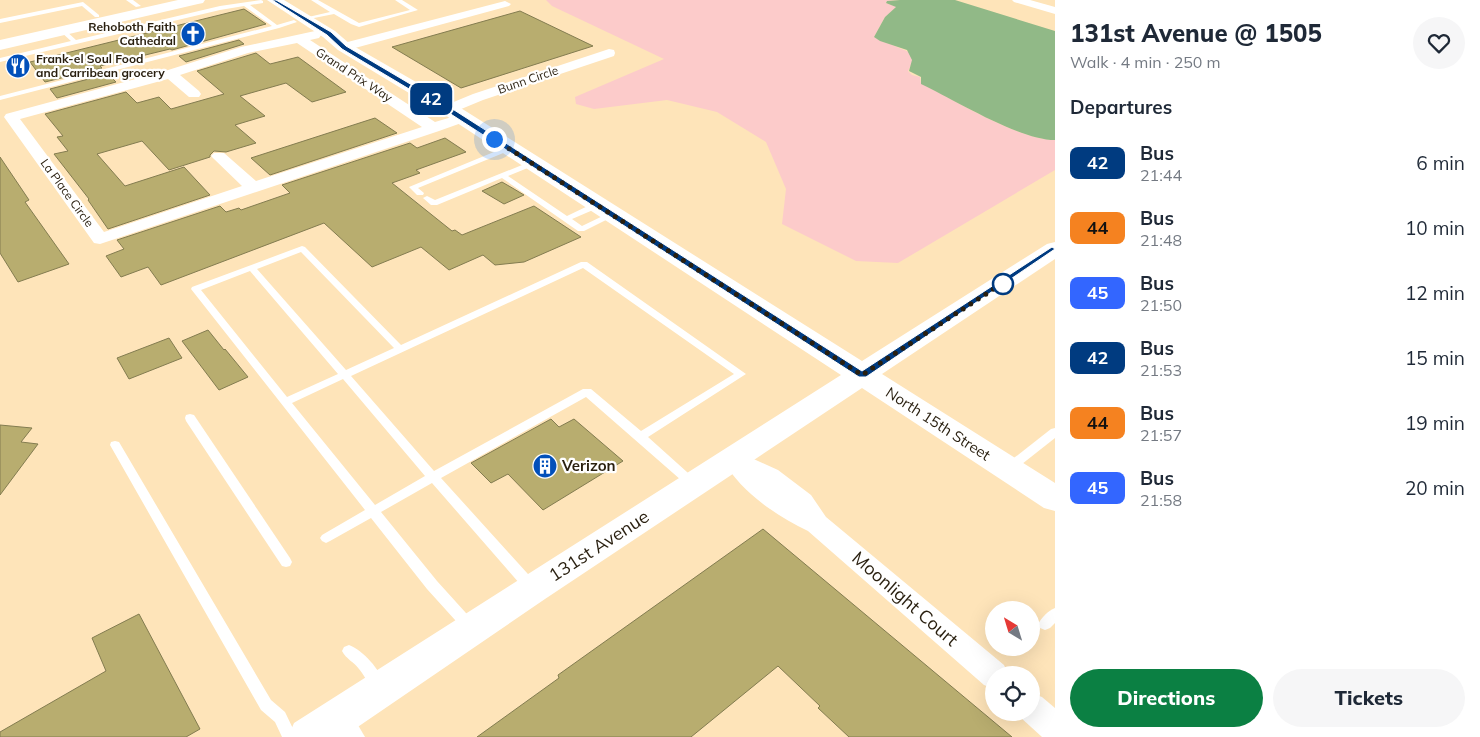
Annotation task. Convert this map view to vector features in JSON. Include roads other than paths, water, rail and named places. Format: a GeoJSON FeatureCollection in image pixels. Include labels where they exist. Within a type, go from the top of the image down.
{"type":"FeatureCollection","features":[{"type":"Feature","properties":{"kind":"street"},"geometry":{"type":"LineString","coordinates":[[0,37],[96,16],[140,11],[166,0]]}},
{"type":"Feature","properties":{"kind":"street"},"geometry":{"type":"LineString","coordinates":[[0,45],[140,11],[198,0]]}},
{"type":"Feature","properties":{"kind":"street"},"geometry":{"type":"LineString","coordinates":[[1018,0],[1055,11]]}},
{"type":"Feature","properties":{"kind":"street","name":"North 15th Street"},"geometry":{"type":"LineString","coordinates":[[260,2],[329,34],[342,46],[455,114],[1055,499]]}},
{"type":"Feature","properties":{"kind":"street"},"geometry":{"type":"LineString","coordinates":[[342,46],[505,4]]}},
{"type":"Feature","properties":{"kind":"street","name":"North 15th Street"},"geometry":{"type":"LineString","coordinates":[[300,21],[308,37],[342,46]]}},
{"type":"Feature","properties":{"kind":"street","name":"La Place Circle"},"geometry":{"type":"LineString","coordinates":[[308,37],[246,50],[170,74],[11,117],[100,239],[434,128],[455,114]]}},
{"type":"Feature","properties":{"kind":"street","name":"Grand Prix Way"},"geometry":{"type":"LineString","coordinates":[[308,37],[434,128]]}},
{"type":"Feature","properties":{"kind":"street","name":"Bunn Circle"},"geometry":{"type":"LineString","coordinates":[[455,114],[478,97],[609,53]]}},
{"type":"Feature","properties":{"kind":"street"},"geometry":{"type":"LineString","coordinates":[[170,74],[194,94]]}},
{"type":"Feature","properties":{"kind":"street"},"geometry":{"type":"LineString","coordinates":[[219,156],[254,188]]}},
{"type":"Feature","properties":{"kind":"street","name":"131st Avenue"},"geometry":{"type":"LineString","coordinates":[[332,731],[381,689],[472,630],[532,588],[694,485],[1055,249]]}},
{"type":"Feature","properties":{"kind":"street","name":"Moonlight Court"},"geometry":{"type":"LineString","coordinates":[[734,459],[769,477],[802,502],[817,524],[985,667]]}},
{"type":"Feature","properties":{"kind":"street"},"geometry":{"type":"LineString","coordinates":[[1040,715],[1055,728]]}},
{"type":"Feature","properties":{"kind":"lane"},"geometry":{"type":"LineString","coordinates":[[314,0],[353,24],[359,25],[415,10],[398,0]]}},
{"type":"Feature","properties":{"kind":"lane"},"geometry":{"type":"LineString","coordinates":[[0,60],[75,42],[140,11],[220,8],[260,2],[277,27]]}},
{"type":"Feature","properties":{"kind":"lane"},"geometry":{"type":"LineString","coordinates":[[0,21],[83,4],[96,16]]}},
{"type":"Feature","properties":{"kind":"lane"},"geometry":{"type":"LineString","coordinates":[[0,98],[335,12]]}},
{"type":"Feature","properties":{"kind":"lane"},"geometry":{"type":"LineString","coordinates":[[63,31],[75,42]]}},
{"type":"Feature","properties":{"kind":"lane"},"geometry":{"type":"LineString","coordinates":[[510,149],[413,187],[434,203],[532,163]]}},
{"type":"Feature","properties":{"kind":"lane"},"geometry":{"type":"LineString","coordinates":[[502,175],[581,229],[605,210]]}},
{"type":"Feature","properties":{"kind":"lane"},"geometry":{"type":"LineString","coordinates":[[566,219],[605,210]]}},
{"type":"Feature","properties":{"kind":"lane"},"geometry":{"type":"LineString","coordinates":[[400,349],[302,249],[195,289],[432,585],[472,630]]}},
{"type":"Feature","properties":{"kind":"lane"},"geometry":{"type":"LineString","coordinates":[[286,402],[584,264],[741,374],[640,437]]}},
{"type":"Feature","properties":{"kind":"lane"},"geometry":{"type":"LineString","coordinates":[[252,268],[532,588]]}},
{"type":"Feature","properties":{"kind":"lane"},"geometry":{"type":"LineString","coordinates":[[326,538],[587,392],[694,485]]}},
{"type":"Feature","properties":{"kind":"lane"},"geometry":{"type":"LineString","coordinates":[[190,418],[286,562]]}},
{"type":"Feature","properties":{"kind":"lane"},"geometry":{"type":"LineString","coordinates":[[1008,469],[1055,432]]}},
{"type":"Feature","properties":{"kind":"lane"},"geometry":{"type":"LineString","coordinates":[[115,445],[266,704],[280,717],[290,737]]}},
{"type":"Feature","properties":{"kind":"lane"},"geometry":{"type":"LineString","coordinates":[[1045,624],[1055,614]]}},
{"type":"Feature","properties":{"kind":"lane"},"geometry":{"type":"LineString","coordinates":[[349,650],[363,663],[381,689]]}},
{"type":"Feature","properties":{"kind":"place","name":"Rehoboth Faith Cathedral"},"geometry":{"type":"Point","coordinates":[193,34]}},
{"type":"Feature","properties":{"kind":"place","name":"Frank-el Soul Food and Carribean grocery"},"geometry":{"type":"Point","coordinates":[18,66]}},
{"type":"Feature","properties":{"kind":"place","name":"Verizon"},"geometry":{"type":"Point","coordinates":[545,466]}}]}
